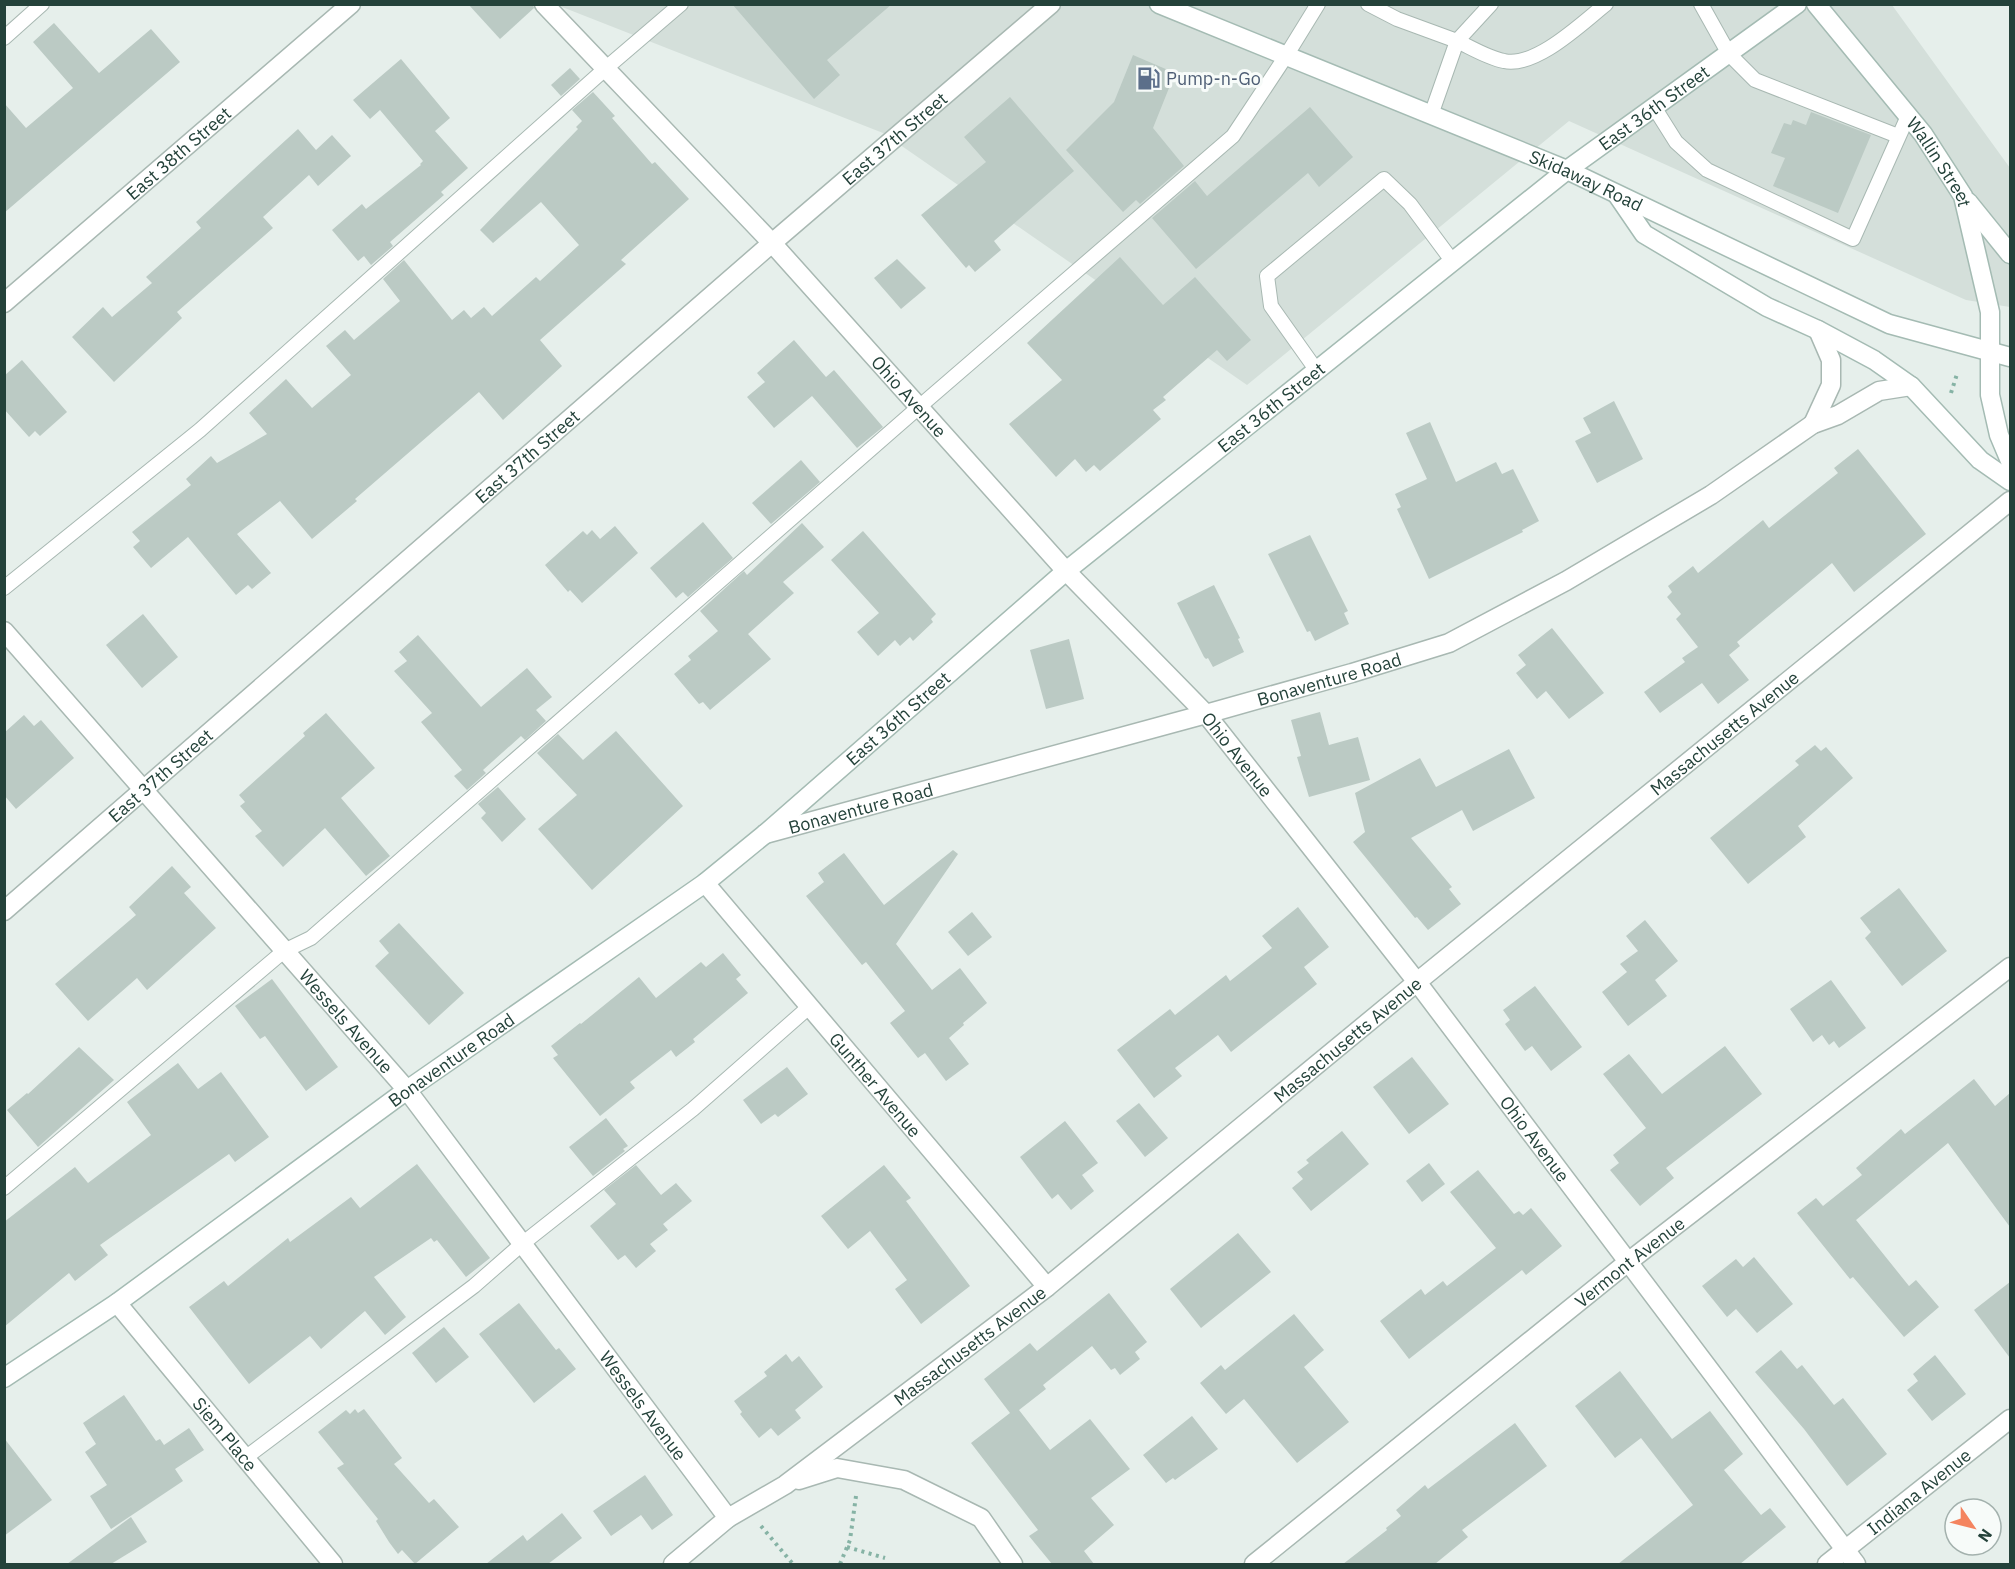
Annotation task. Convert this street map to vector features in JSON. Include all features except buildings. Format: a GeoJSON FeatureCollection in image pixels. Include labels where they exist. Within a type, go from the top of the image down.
{"type":"FeatureCollection","features":[{"type":"Feature","properties":{"kind":"street","name":"East 38th Street"},"geometry":{"type":"LineString","coordinates":[[4,303],[351,4]]}},
{"type":"Feature","properties":{"kind":"street","name":"Ohio Avenue"},"geometry":{"type":"LineString","coordinates":[[544,4],[772,243],[1066,571],[1206,714],[1417,982],[1856,1564]]}},
{"type":"Feature","properties":{"kind":"street","name":"East 37th Street"},"geometry":{"type":"LineString","coordinates":[[4,911],[144,792],[772,243],[1051,4]]}},
{"type":"Feature","properties":{"kind":"street","name":"Skidaway Road"},"geometry":{"type":"LineString","coordinates":[[1159,4],[1567,170],[1889,324],[2010,357]]}},
{"type":"Feature","properties":{"kind":"street","name":"East 36th Street"},"geometry":{"type":"LineString","coordinates":[[765,834],[1066,571],[1567,170],[1797,4]]}},
{"type":"Feature","properties":{"kind":"street","name":"Wallin Street"},"geometry":{"type":"LineString","coordinates":[[1816,4],[1923,134],[1964,196],[1990,312],[1990,395],[1999,435],[2010,461]]}},
{"type":"Feature","properties":{"kind":"street"},"geometry":{"type":"LineString","coordinates":[[1617,194],[1644,234],[1767,307],[1818,330],[1874,360],[1911,386],[1980,460],[2010,481]]}},
{"type":"Feature","properties":{"kind":"street"},"geometry":{"type":"LineString","coordinates":[[1964,196],[2010,254]]}},
{"type":"Feature","properties":{"kind":"street"},"geometry":{"type":"LineString","coordinates":[[1813,424],[1831,385],[1831,360],[1818,330]]}},
{"type":"Feature","properties":{"kind":"street","name":"Bonaventure Road"},"geometry":{"type":"LineString","coordinates":[[4,1378],[117,1303],[407,1090],[705,884],[765,834],[1206,714],[1449,643],[1566,581],[1711,495],[1813,424],[1838,415],[1879,391],[1911,386]]}},
{"type":"Feature","properties":{"kind":"street","name":"Massachusetts Avenue"},"geometry":{"type":"LineString","coordinates":[[674,1564],[690,1558],[728,1518],[785,1485],[1047,1287],[1417,982],[2010,501]]}},
{"type":"Feature","properties":{"kind":"street","name":"Wessels Avenue"},"geometry":{"type":"LineString","coordinates":[[4,631],[407,1090],[728,1518]]}},
{"type":"Feature","properties":{"kind":"street","name":"Gunther Avenue"},"geometry":{"type":"LineString","coordinates":[[705,884],[1047,1287]]}},
{"type":"Feature","properties":{"kind":"street","name":"Vermont Avenue"},"geometry":{"type":"LineString","coordinates":[[1254,1564],[1628,1262],[2010,967]]}},
{"type":"Feature","properties":{"kind":"street","name":"Siem Place"},"geometry":{"type":"LineString","coordinates":[[117,1303],[333,1564]]}},
{"type":"Feature","properties":{"kind":"street","name":"Indiana Avenue"},"geometry":{"type":"LineString","coordinates":[[1827,1564],[2010,1419]]}},
{"type":"Feature","properties":{"kind":"street"},"geometry":{"type":"LineString","coordinates":[[785,1485],[837,1468],[904,1480],[981,1518],[1013,1564]]}},
{"type":"Feature","properties":{"kind":"lane"},"geometry":{"type":"LineString","coordinates":[[4,38],[42,4]]}},
{"type":"Feature","properties":{"kind":"lane"},"geometry":{"type":"LineString","coordinates":[[4,588],[200,430],[681,4]]}},
{"type":"Feature","properties":{"kind":"lane"},"geometry":{"type":"LineString","coordinates":[[4,1188],[284,951],[311,938],[1233,136],[1318,4]]}},
{"type":"Feature","properties":{"kind":"lane"},"geometry":{"type":"LineString","coordinates":[[1368,4],[1397,19],[1504,61],[1522,62],[1545,50],[1606,4]]}},
{"type":"Feature","properties":{"kind":"lane"},"geometry":{"type":"LineString","coordinates":[[1431,115],[1457,41],[1491,4]]}},
{"type":"Feature","properties":{"kind":"lane"},"geometry":{"type":"LineString","coordinates":[[1701,4],[1729,54],[1755,80],[1898,136]]}},
{"type":"Feature","properties":{"kind":"lane"},"geometry":{"type":"LineString","coordinates":[[1654,107],[1676,142],[1707,170],[1853,238],[1908,116]]}},
{"type":"Feature","properties":{"kind":"lane"},"geometry":{"type":"LineString","coordinates":[[1317,371],[1270,306],[1267,276],[1384,180],[1410,204],[1453,262]]}},
{"type":"Feature","properties":{"kind":"lane"},"geometry":{"type":"LineString","coordinates":[[245,1458],[474,1286],[522,1244],[693,1109],[809,1007]]}},
{"type":"Feature","properties":{"kind":"path"},"geometry":{"type":"LineString","coordinates":[[840,1564],[850,1540],[860,1472]]}},
{"type":"Feature","properties":{"kind":"path"},"geometry":{"type":"LineString","coordinates":[[746,1507],[793,1564]]}},
{"type":"Feature","properties":{"kind":"path"},"geometry":{"type":"LineString","coordinates":[[847,1547],[885,1558]]}},
{"type":"Feature","properties":{"kind":"shaded area"},"geometry":{"type":"Polygon","coordinates":[[[557,5],[1892,5],[2010,168],[2010,307],[1966,300],[1569,121],[1247,385],[883,133],[557,5]]]}},
{"type":"Feature","properties":{"kind":"place","name":"Pump-n-Go"},"geometry":{"type":"Point","coordinates":[1148,78]}}]}
